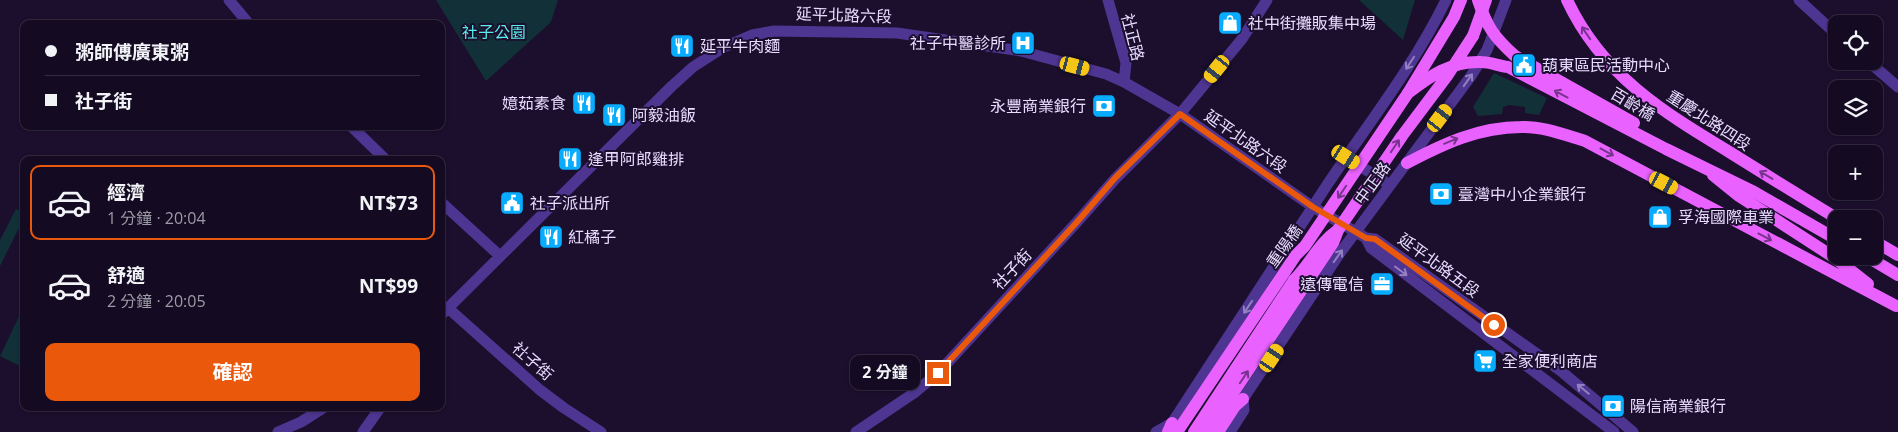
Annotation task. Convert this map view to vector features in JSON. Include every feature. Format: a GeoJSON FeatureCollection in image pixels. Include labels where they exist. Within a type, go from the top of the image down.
{"type":"FeatureCollection","features":[{"type":"Feature","properties":{"kind":"main road","name":"重陽橋"},"geometry":{"type":"LineString","coordinates":[[1172,429],[1305,246],[1408,93],[1454,17],[1461,0]]}},
{"type":"Feature","properties":{"kind":"main road","name":"百齡橋"},"geometry":{"type":"LineString","coordinates":[[1478,0],[1485,22],[1498,41],[1515,56],[1632,122],[1713,175],[1739,196],[1835,258],[1897,306]]}},
{"type":"Feature","properties":{"kind":"main road"},"geometry":{"type":"LineString","coordinates":[[1208,432],[1333,243],[1338,230],[1402,136],[1447,76],[1472,36],[1486,0]]}},
{"type":"Feature","properties":{"kind":"main road","name":"重慶北路四段"},"geometry":{"type":"LineString","coordinates":[[1567,0],[1574,16],[1601,56],[1648,100],[1685,125],[1828,213]]}},
{"type":"Feature","properties":{"kind":"main road"},"geometry":{"type":"LineString","coordinates":[[1408,93],[1431,75],[1451,66],[1481,62],[1508,67],[1754,192],[1828,234]]}},
{"type":"Feature","properties":{"kind":"main road"},"geometry":{"type":"LineString","coordinates":[[1407,163],[1458,138],[1491,130],[1522,127],[1556,132],[1585,141],[1897,306]]}},
{"type":"Feature","properties":{"kind":"main road"},"geometry":{"type":"LineString","coordinates":[[1194,432],[1294,280],[1303,271],[1326,238],[1338,230]]}},
{"type":"Feature","properties":{"kind":"main road"},"geometry":{"type":"LineString","coordinates":[[1294,280],[1305,246]]}},
{"type":"Feature","properties":{"kind":"main road"},"geometry":{"type":"LineString","coordinates":[[1883,246],[1898,255]]}},
{"type":"Feature","properties":{"kind":"main road"},"geometry":{"type":"LineString","coordinates":[[1880,265],[1898,275]]}},
{"type":"Feature","properties":{"kind":"main road"},"geometry":{"type":"LineString","coordinates":[[1218,432],[1235,406],[1243,399]]}},
{"type":"Feature","properties":{"kind":"street"},"geometry":{"type":"LineString","coordinates":[[230,0],[246,20]]}},
{"type":"Feature","properties":{"kind":"street","name":"社正路"},"geometry":{"type":"LineString","coordinates":[[1108,0],[1126,63],[1124,82]]}},
{"type":"Feature","properties":{"kind":"street","name":"社子街"},"geometry":{"type":"LineString","coordinates":[[856,432],[914,393],[938,373],[1115,178],[1180,114],[1242,39],[1268,0]]}},
{"type":"Feature","properties":{"kind":"street"},"geometry":{"type":"LineString","coordinates":[[1156,432],[1172,429],[1313,207],[1419,50],[1446,0]]}},
{"type":"Feature","properties":{"kind":"street","name":"中正路"},"geometry":{"type":"LineString","coordinates":[[1230,432],[1244,410],[1243,399],[1340,253],[1361,235],[1390,185],[1472,76],[1487,50],[1506,0]]}},
{"type":"Feature","properties":{"kind":"street"},"geometry":{"type":"LineString","coordinates":[[1799,0],[1828,27]]}},
{"type":"Feature","properties":{"kind":"street","name":"延平北路六段"},"geometry":{"type":"LineString","coordinates":[[445,312],[693,67],[724,47],[752,35],[774,31],[897,33],[1021,51],[1106,74],[1124,82],[1180,114],[1313,207]]}},
{"type":"Feature","properties":{"kind":"street"},"geometry":{"type":"LineString","coordinates":[[1878,70],[1898,87]]}},
{"type":"Feature","properties":{"kind":"street"},"geometry":{"type":"LineString","coordinates":[[355,130],[382,156]]}},
{"type":"Feature","properties":{"kind":"street"},"geometry":{"type":"LineString","coordinates":[[1346,157],[1390,185]]}},
{"type":"Feature","properties":{"kind":"street"},"geometry":{"type":"LineString","coordinates":[[445,206],[500,256]]}},
{"type":"Feature","properties":{"kind":"street","name":"延平北路五段"},"geometry":{"type":"LineString","coordinates":[[1313,207],[1361,235],[1375,239],[1561,372],[1633,432]]}},
{"type":"Feature","properties":{"kind":"street","name":"延平北路五段"},"geometry":{"type":"LineString","coordinates":[[1361,235],[1371,248],[1614,432]]}},
{"type":"Feature","properties":{"kind":"street"},"geometry":{"type":"LineString","coordinates":[[1264,283],[1303,309]]}},
{"type":"Feature","properties":{"kind":"street","name":"社子街"},"geometry":{"type":"LineString","coordinates":[[445,312],[540,390],[601,432]]}},
{"type":"Feature","properties":{"kind":"street"},"geometry":{"type":"LineString","coordinates":[[278,432],[301,422],[318,411]]}},
{"type":"Feature","properties":{"kind":"street"},"geometry":{"type":"LineString","coordinates":[[364,432],[378,411]]}},
{"type":"Feature","properties":{"kind":"green space","name":"社子公園"},"geometry":{"type":"Polygon","coordinates":[[[436,0],[558,0],[551,22],[486,81],[436,0]]]}},
{"type":"Feature","properties":{"kind":"green space"},"geometry":{"type":"Polygon","coordinates":[[[1359,0],[1415,0],[1403,40],[1359,0]]]}},
{"type":"Feature","properties":{"kind":"green space"},"geometry":{"type":"Polygon","coordinates":[[[1494,73],[1547,98],[1539,115],[1525,113],[1525,107],[1509,105],[1503,107],[1502,114],[1478,116],[1473,107],[1494,73]]]}},
{"type":"Feature","properties":{"kind":"green space"},"geometry":{"type":"Polygon","coordinates":[[[16,209],[20,210],[20,226],[0,266],[0,240],[16,209]]]}},
{"type":"Feature","properties":{"kind":"green space"},"geometry":{"type":"Polygon","coordinates":[[[20,314],[20,366],[0,356],[20,314]]]}},
{"type":"Feature","properties":{"kind":"place","name":"社中街攤販集中場"},"geometry":{"type":"Point","coordinates":[1230,23]}},
{"type":"Feature","properties":{"kind":"place","name":"社子中醫診所"},"geometry":{"type":"Point","coordinates":[1023,43]}},
{"type":"Feature","properties":{"kind":"place","name":"延平牛肉麵"},"geometry":{"type":"Point","coordinates":[682,46]}},
{"type":"Feature","properties":{"kind":"place","name":"葫東區民活動中心"},"geometry":{"type":"Point","coordinates":[1524,65]}},
{"type":"Feature","properties":{"kind":"place","name":"嬑茹素食"},"geometry":{"type":"Point","coordinates":[584,103]}},
{"type":"Feature","properties":{"kind":"place","name":"永豐商業銀行"},"geometry":{"type":"Point","coordinates":[1104,106]}},
{"type":"Feature","properties":{"kind":"place","name":"阿毅油飯"},"geometry":{"type":"Point","coordinates":[614,115]}},
{"type":"Feature","properties":{"kind":"place","name":"逢甲阿郎雞排"},"geometry":{"type":"Point","coordinates":[570,159]}},
{"type":"Feature","properties":{"kind":"place","name":"臺灣中小企業銀行"},"geometry":{"type":"Point","coordinates":[1441,194]}},
{"type":"Feature","properties":{"kind":"place","name":"社子派出所"},"geometry":{"type":"Point","coordinates":[512,203]}},
{"type":"Feature","properties":{"kind":"place","name":"孚海國際車業"},"geometry":{"type":"Point","coordinates":[1660,217]}},
{"type":"Feature","properties":{"kind":"place","name":"紅橘子"},"geometry":{"type":"Point","coordinates":[551,237]}},
{"type":"Feature","properties":{"kind":"place","name":"遠傳電信"},"geometry":{"type":"Point","coordinates":[1382,284]}},
{"type":"Feature","properties":{"kind":"place","name":"全家便利商店"},"geometry":{"type":"Point","coordinates":[1485,361]}},
{"type":"Feature","properties":{"kind":"place","name":"陽信商業銀行"},"geometry":{"type":"Point","coordinates":[1613,406]}},
{"type":"Feature","properties":{"kind":"route"},"geometry":{"type":"LineString","coordinates":[[938,373],[1115,178],[1180,114],[1313,207],[1366,238],[1375,239],[1494,325]]}}]}
